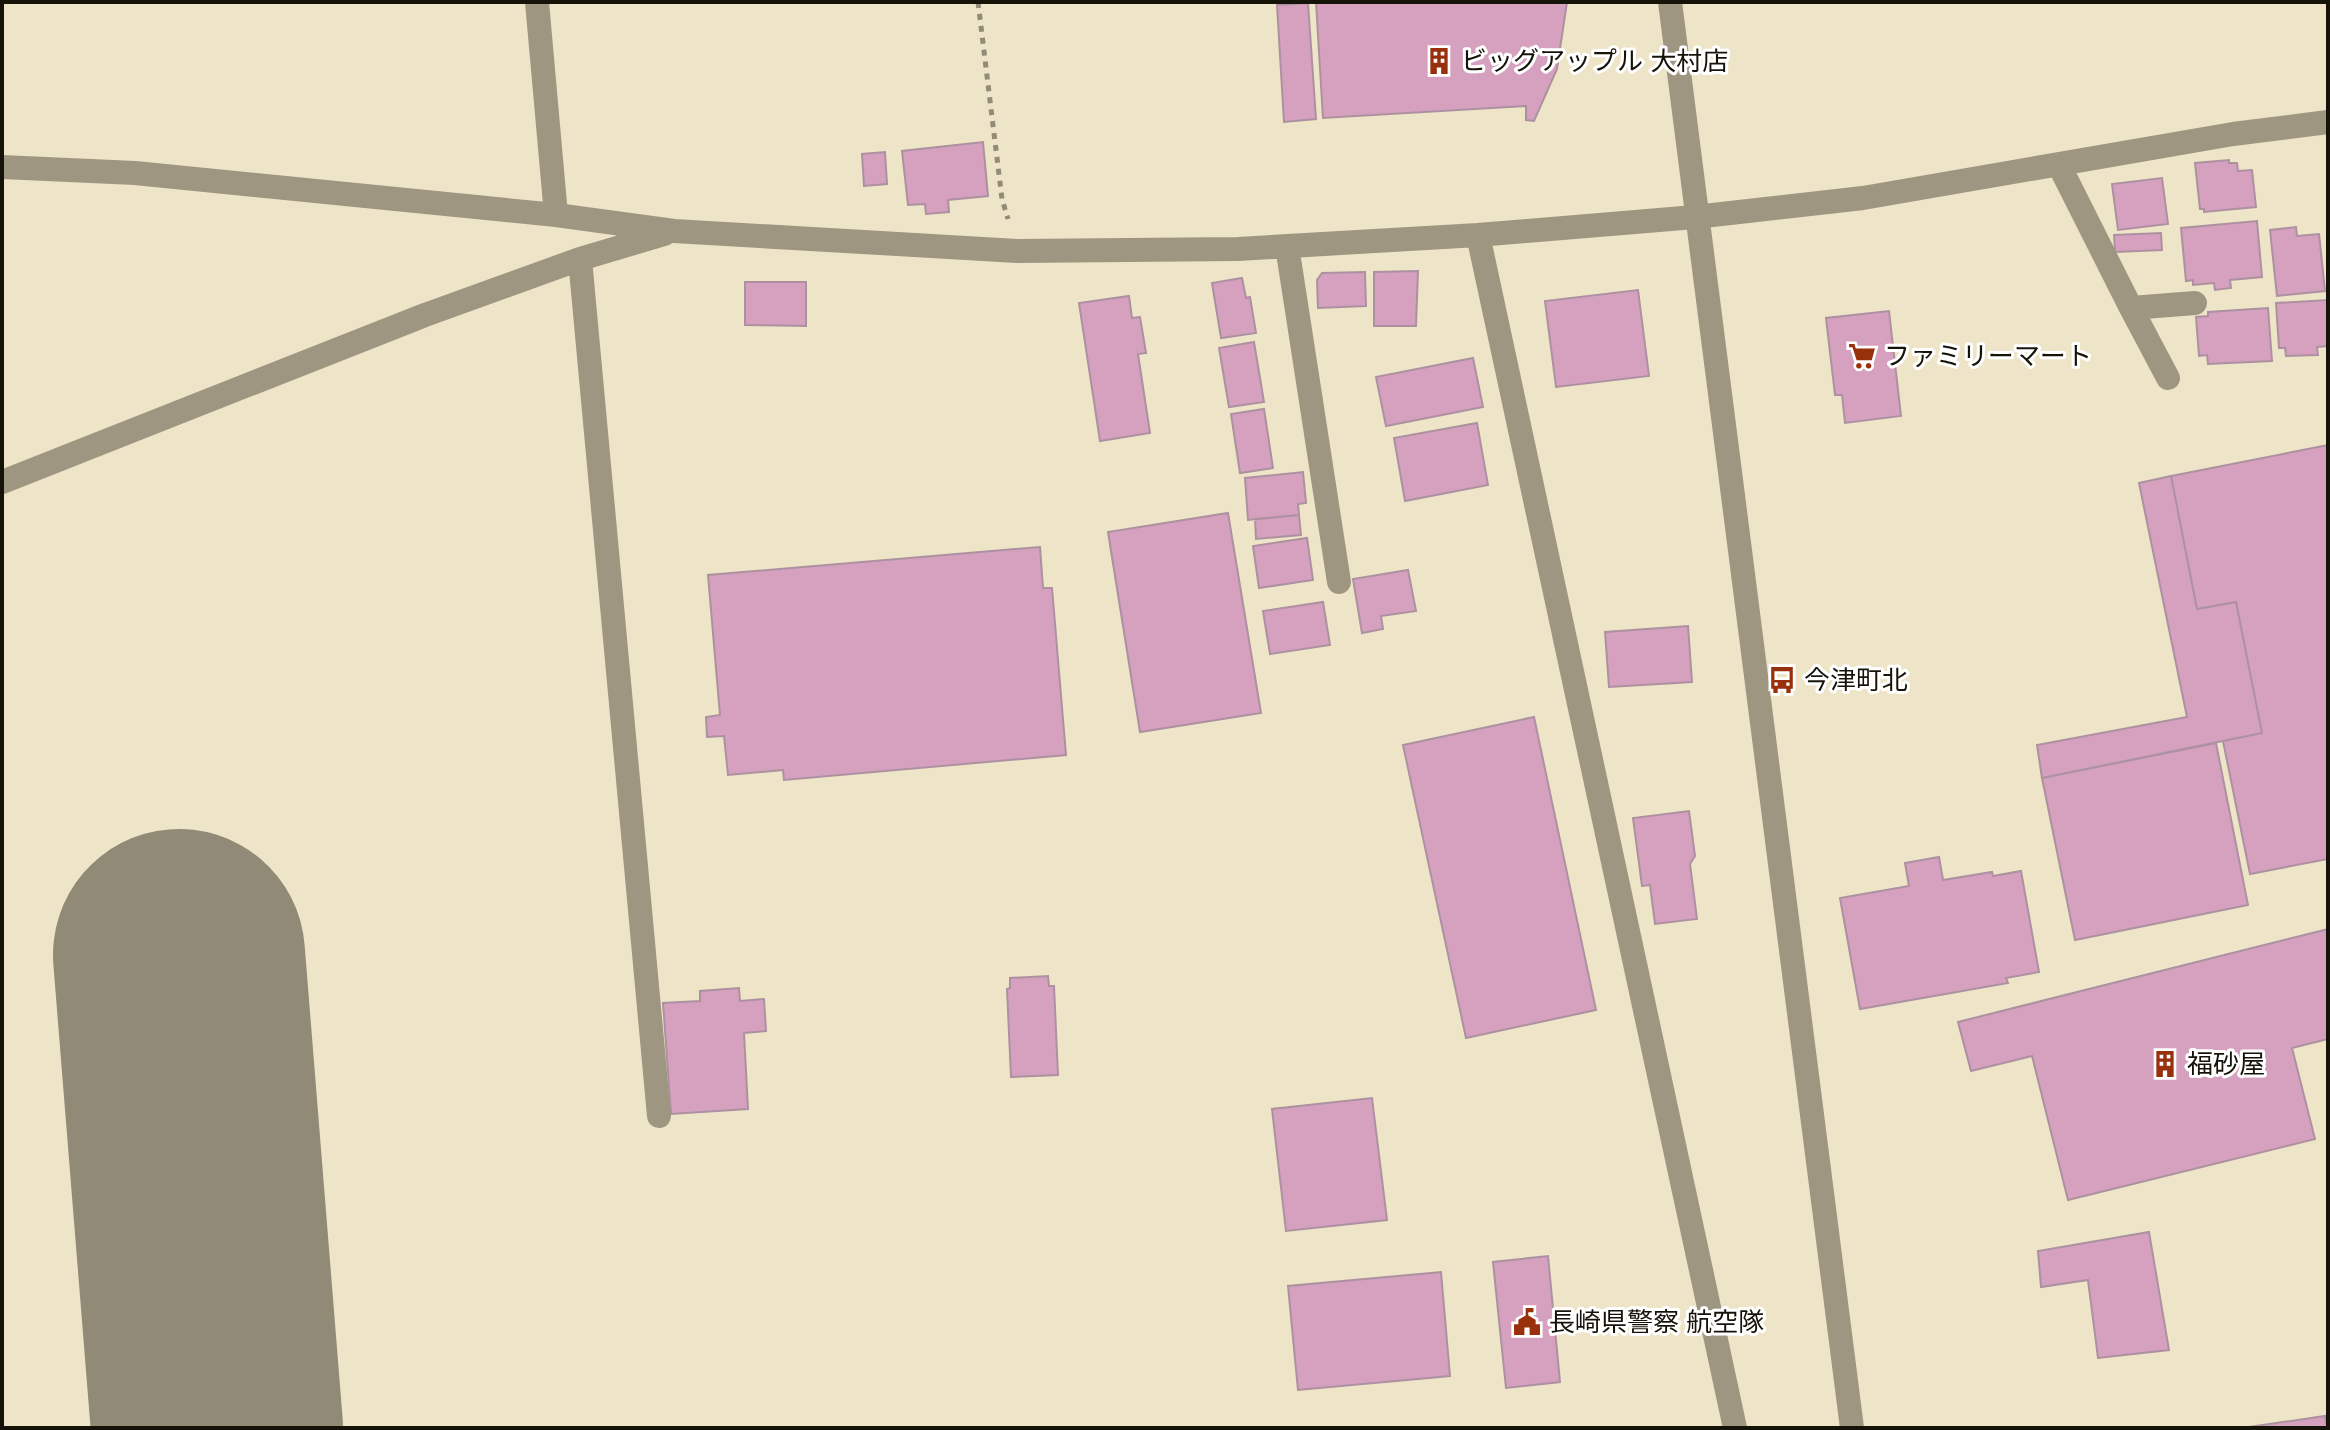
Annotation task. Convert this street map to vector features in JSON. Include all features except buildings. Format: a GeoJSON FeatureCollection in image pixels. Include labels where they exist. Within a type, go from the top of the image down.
{"type":"FeatureCollection","features":[{"type":"Feature","properties":{"kind":"street"},"geometry":{"type":"LineString","coordinates":[[537,2],[556,215]]}},
{"type":"Feature","properties":{"kind":"street"},"geometry":{"type":"LineString","coordinates":[[1670,2],[1694,178],[1695,217],[1852,1428]]}},
{"type":"Feature","properties":{"kind":"street"},"geometry":{"type":"LineString","coordinates":[[2,167],[135,173],[556,215],[674,231],[1017,251],[1238,249],[1478,235],[1695,217],[1863,198],[2233,134],[2328,122]]}},
{"type":"Feature","properties":{"kind":"street"},"geometry":{"type":"LineString","coordinates":[[2059,165],[2168,378]]}},
{"type":"Feature","properties":{"kind":"street"},"geometry":{"type":"LineString","coordinates":[[2,482],[411,321],[580,259],[674,231]]}},
{"type":"Feature","properties":{"kind":"street"},"geometry":{"type":"LineString","coordinates":[[1478,235],[1735,1428]]}},
{"type":"Feature","properties":{"kind":"street"},"geometry":{"type":"LineString","coordinates":[[1287,246],[1339,582]]}},
{"type":"Feature","properties":{"kind":"street"},"geometry":{"type":"LineString","coordinates":[[580,259],[659,1116]]}},
{"type":"Feature","properties":{"kind":"street"},"geometry":{"type":"LineString","coordinates":[[2131,308],[2195,303]]}},
{"type":"Feature","properties":{"kind":"path"},"geometry":{"type":"LineString","coordinates":[[978,2],[1002,199],[1017,251]]}},
{"type":"Feature","properties":{"kind":"runway"},"geometry":{"type":"LineString","coordinates":[[179,955],[217,1428]]}},
{"type":"Feature","properties":{"kind":"place","name":"ビッグアップル 大村店"},"geometry":{"type":"Point","coordinates":[1439,61]}},
{"type":"Feature","properties":{"kind":"place","name":"ファミリーマート"},"geometry":{"type":"Point","coordinates":[1862,356]}},
{"type":"Feature","properties":{"kind":"place","name":"今津町北"},"geometry":{"type":"Point","coordinates":[1782,680]}},
{"type":"Feature","properties":{"kind":"place","name":"福砂屋"},"geometry":{"type":"Point","coordinates":[2165,1064]}},
{"type":"Feature","properties":{"kind":"place","name":"長崎県警察 航空隊"},"geometry":{"type":"Point","coordinates":[1527,1322]}}]}
